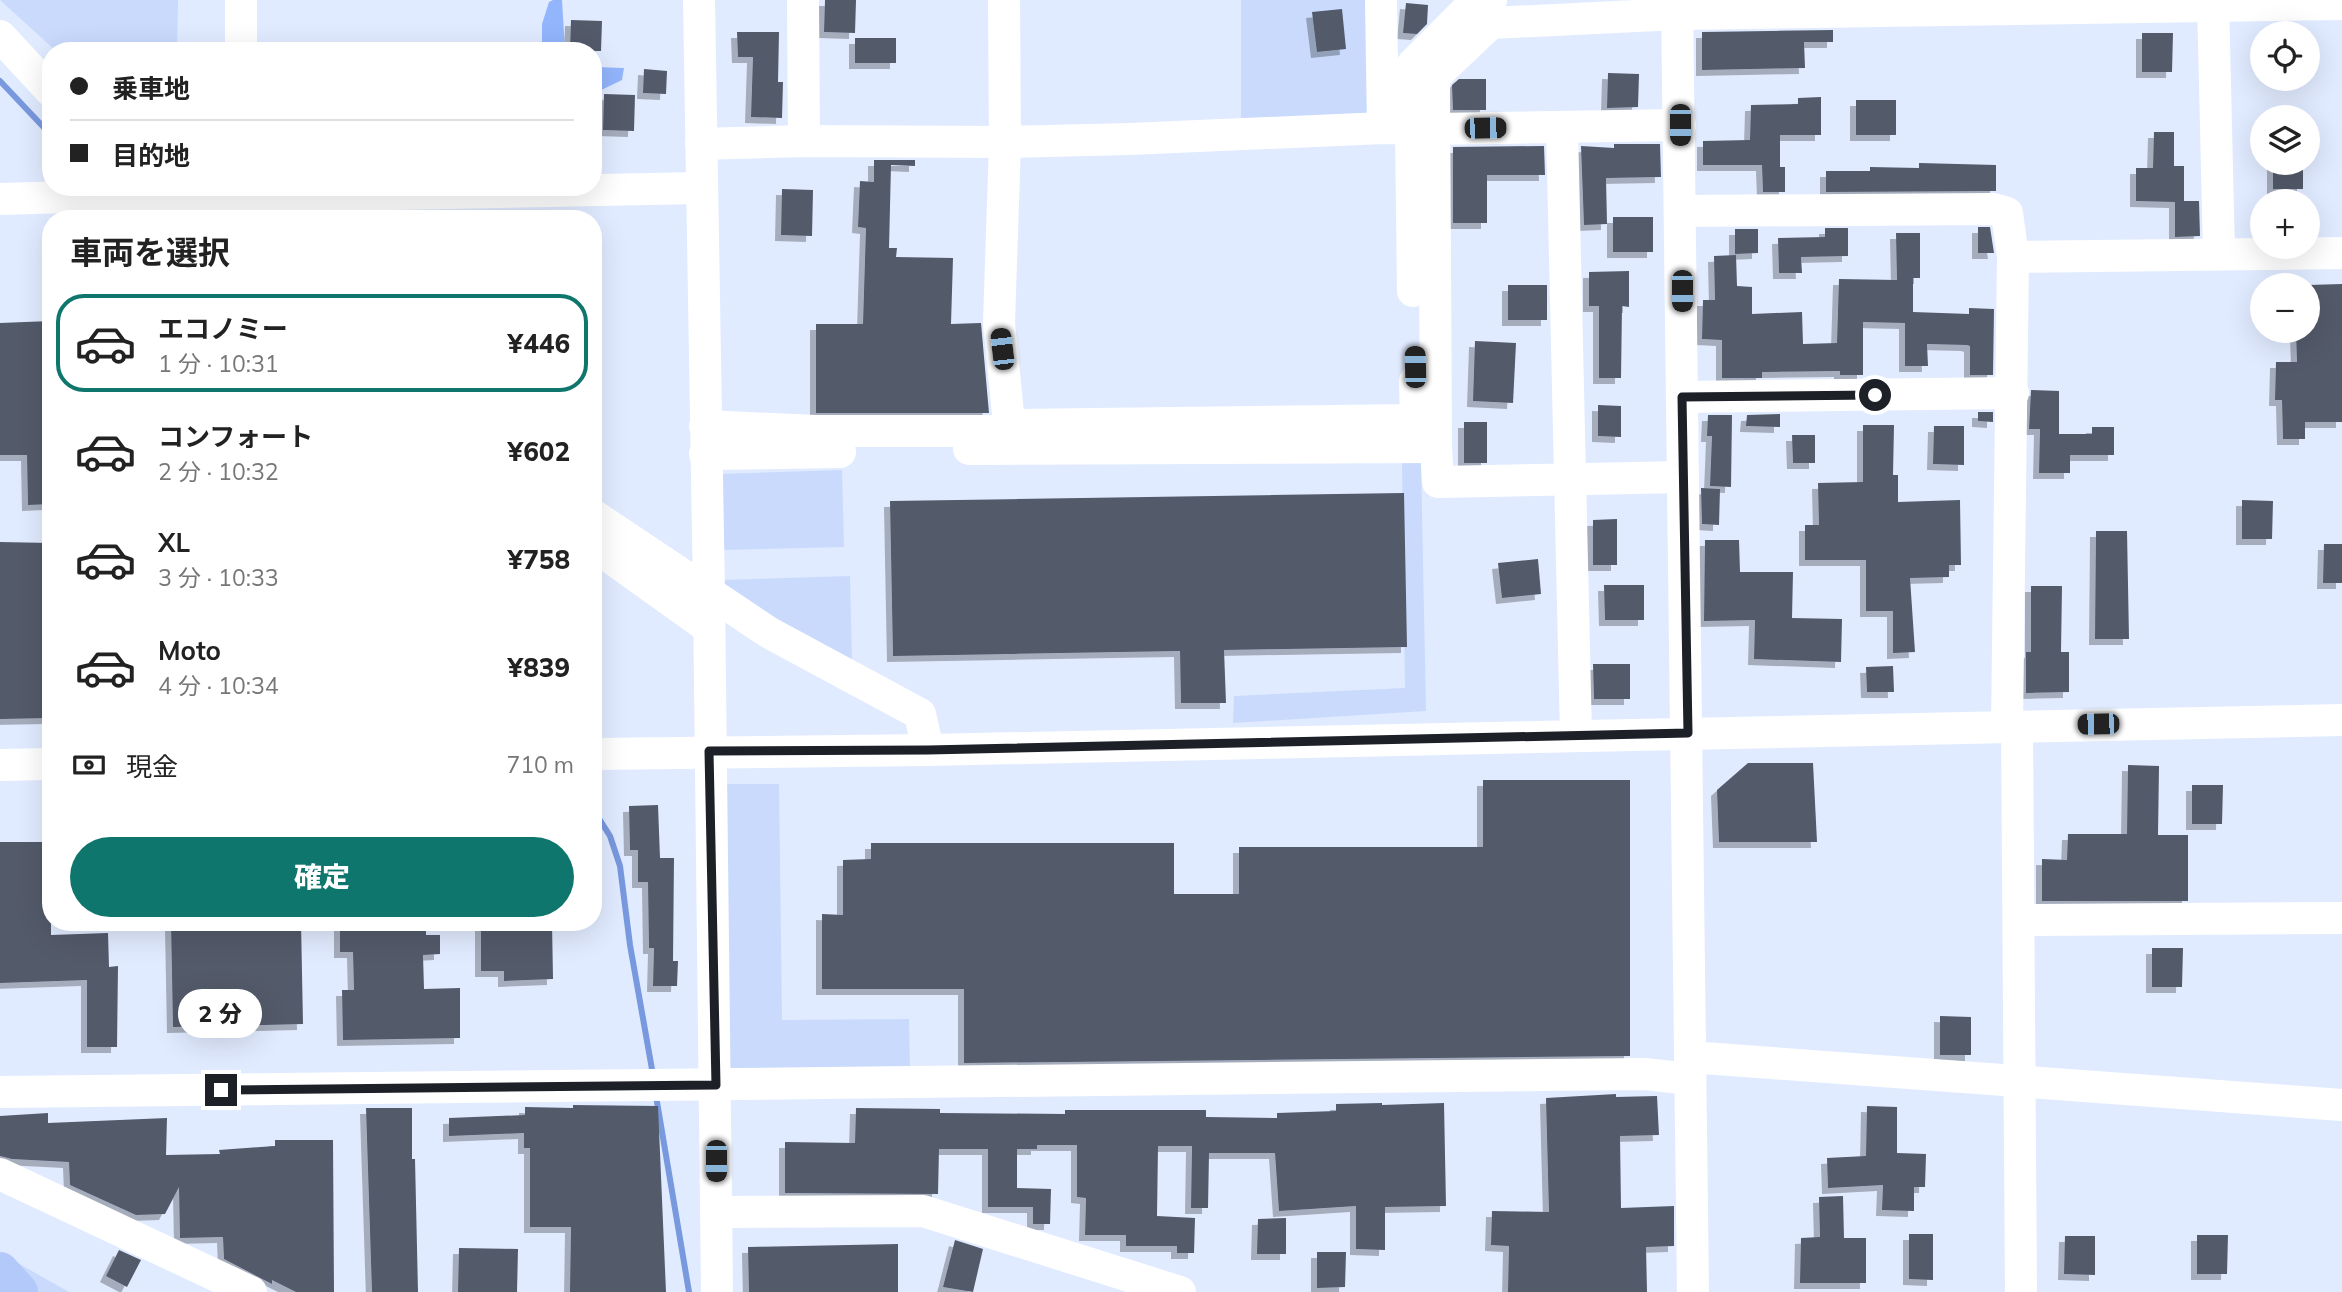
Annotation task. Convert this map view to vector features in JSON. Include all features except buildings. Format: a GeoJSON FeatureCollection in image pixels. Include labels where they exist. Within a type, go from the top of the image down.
{"type":"FeatureCollection","features":[{"type":"Feature","properties":{"kind":"main road"},"geometry":{"type":"LineString","coordinates":[[0,1271],[19,1292]]}},
{"type":"Feature","properties":{"kind":"street"},"geometry":{"type":"LineString","coordinates":[[241,0],[242,42]]}},
{"type":"Feature","properties":{"kind":"street"},"geometry":{"type":"LineString","coordinates":[[699,0],[717,1292]]}},
{"type":"Feature","properties":{"kind":"street"},"geometry":{"type":"LineString","coordinates":[[803,0],[804,141]]}},
{"type":"Feature","properties":{"kind":"street"},"geometry":{"type":"LineString","coordinates":[[1004,0],[1005,142],[999,323],[1011,437]]}},
{"type":"Feature","properties":{"kind":"street"},"geometry":{"type":"LineString","coordinates":[[1381,0],[1409,129],[1438,482],[1683,477]]}},
{"type":"Feature","properties":{"kind":"street"},"geometry":{"type":"LineString","coordinates":[[705,440],[1011,437],[1416,420],[1409,129],[1413,64],[1477,0],[1491,0]]}},
{"type":"Feature","properties":{"kind":"street"},"geometry":{"type":"LineString","coordinates":[[2213,3],[2219,254]]}},
{"type":"Feature","properties":{"kind":"street"},"geometry":{"type":"LineString","coordinates":[[1409,129],[1434,77],[1491,23],[1563,22],[1677,7],[2342,4]]}},
{"type":"Feature","properties":{"kind":"street"},"geometry":{"type":"LineString","coordinates":[[1677,7],[1693,1292]]}},
{"type":"Feature","properties":{"kind":"street"},"geometry":{"type":"LineString","coordinates":[[0,36],[42,81]]}},
{"type":"Feature","properties":{"kind":"street"},"geometry":{"type":"LineString","coordinates":[[701,144],[804,141],[1005,142],[1409,129],[1680,125]]}},
{"type":"Feature","properties":{"kind":"street"},"geometry":{"type":"LineString","coordinates":[[1562,127],[1576,736]]}},
{"type":"Feature","properties":{"kind":"street"},"geometry":{"type":"LineString","coordinates":[[602,189],[701,188]]}},
{"type":"Feature","properties":{"kind":"street"},"geometry":{"type":"LineString","coordinates":[[0,199],[120,207],[148,196]]}},
{"type":"Feature","properties":{"kind":"street"},"geometry":{"type":"LineString","coordinates":[[170,196],[186,210]]}},
{"type":"Feature","properties":{"kind":"street"},"geometry":{"type":"LineString","coordinates":[[1681,211],[1993,209],[2007,213],[2013,257],[2012,726],[2019,920],[2021,1292]]}},
{"type":"Feature","properties":{"kind":"street"},"geometry":{"type":"LineString","coordinates":[[2013,257],[2342,253]]}},
{"type":"Feature","properties":{"kind":"street"},"geometry":{"type":"LineString","coordinates":[[1682,397],[2013,393]]}},
{"type":"Feature","properties":{"kind":"street"},"geometry":{"type":"LineString","coordinates":[[1011,437],[1436,447]]}},
{"type":"Feature","properties":{"kind":"street"},"geometry":{"type":"LineString","coordinates":[[602,521],[768,632],[920,715],[928,750]]}},
{"type":"Feature","properties":{"kind":"street"},"geometry":{"type":"LineString","coordinates":[[602,551],[709,628]]}},
{"type":"Feature","properties":{"kind":"street"},"geometry":{"type":"LineString","coordinates":[[602,754],[928,750],[2342,720]]}},
{"type":"Feature","properties":{"kind":"street"},"geometry":{"type":"LineString","coordinates":[[0,765],[42,764]]}},
{"type":"Feature","properties":{"kind":"street"},"geometry":{"type":"LineString","coordinates":[[2019,920],[2342,918]]}},
{"type":"Feature","properties":{"kind":"street"},"geometry":{"type":"LineString","coordinates":[[0,1092],[1645,1074],[1690,1068],[2018,1082],[2342,1105]]}},
{"type":"Feature","properties":{"kind":"street"},"geometry":{"type":"LineString","coordinates":[[0,1174],[251,1292]]}},
{"type":"Feature","properties":{"kind":"street"},"geometry":{"type":"LineString","coordinates":[[716,1212],[923,1211],[1180,1292]]}},
{"type":"Feature","properties":{"kind":"shaded area"},"geometry":{"type":"Polygon","coordinates":[[[0,0],[178,0],[177,42],[46,42],[0,0]]]}},
{"type":"Feature","properties":{"kind":"shaded area"},"geometry":{"type":"Polygon","coordinates":[[[562,0],[564,42],[542,42],[542,24],[549,2],[562,0]]]}},
{"type":"Feature","properties":{"kind":"shaded area"},"geometry":{"type":"Polygon","coordinates":[[[1241,0],[1378,0],[1383,128],[1241,134],[1241,0]]]}},
{"type":"Feature","properties":{"kind":"shaded area"},"geometry":{"type":"Polygon","coordinates":[[[602,67],[624,68],[622,80],[602,90],[602,67]]]}},
{"type":"Feature","properties":{"kind":"shaded area"},"geometry":{"type":"Polygon","coordinates":[[[1402,462],[1421,462],[1426,711],[1233,723],[1234,696],[1405,688],[1402,462]]]}},
{"type":"Feature","properties":{"kind":"shaded area"},"geometry":{"type":"Polygon","coordinates":[[[842,470],[844,547],[722,550],[720,474],[842,470]]]}},
{"type":"Feature","properties":{"kind":"shaded area"},"geometry":{"type":"Polygon","coordinates":[[[850,576],[852,663],[720,601],[719,580],[850,576]]]}},
{"type":"Feature","properties":{"kind":"shaded area"},"geometry":{"type":"Polygon","coordinates":[[[726,784],[779,784],[782,1020],[909,1019],[910,1072],[730,1074],[726,784]]]}},
{"type":"Feature","properties":{"kind":"shaded area"},"geometry":{"type":"Polygon","coordinates":[[[0,1253],[69,1292],[0,1292],[0,1253]]]}},
{"type":"Feature","properties":{"kind":"waterway"},"geometry":{"type":"LineString","coordinates":[[0,81],[42,125]]}},
{"type":"Feature","properties":{"kind":"waterway"},"geometry":{"type":"LineString","coordinates":[[141,205],[145,210]]}},
{"type":"Feature","properties":{"kind":"waterway"},"geometry":{"type":"LineString","coordinates":[[602,823],[610,836],[620,866],[630,945],[653,1075]]}},
{"type":"Feature","properties":{"kind":"waterway"},"geometry":{"type":"LineString","coordinates":[[656,1096],[689,1292]]}},
{"type":"Feature","properties":{"kind":"route"},"geometry":{"type":"LineString","coordinates":[[221,1090],[716,1085],[709,751],[928,750],[1688,733],[1682,397],[1875,395]]}}]}
